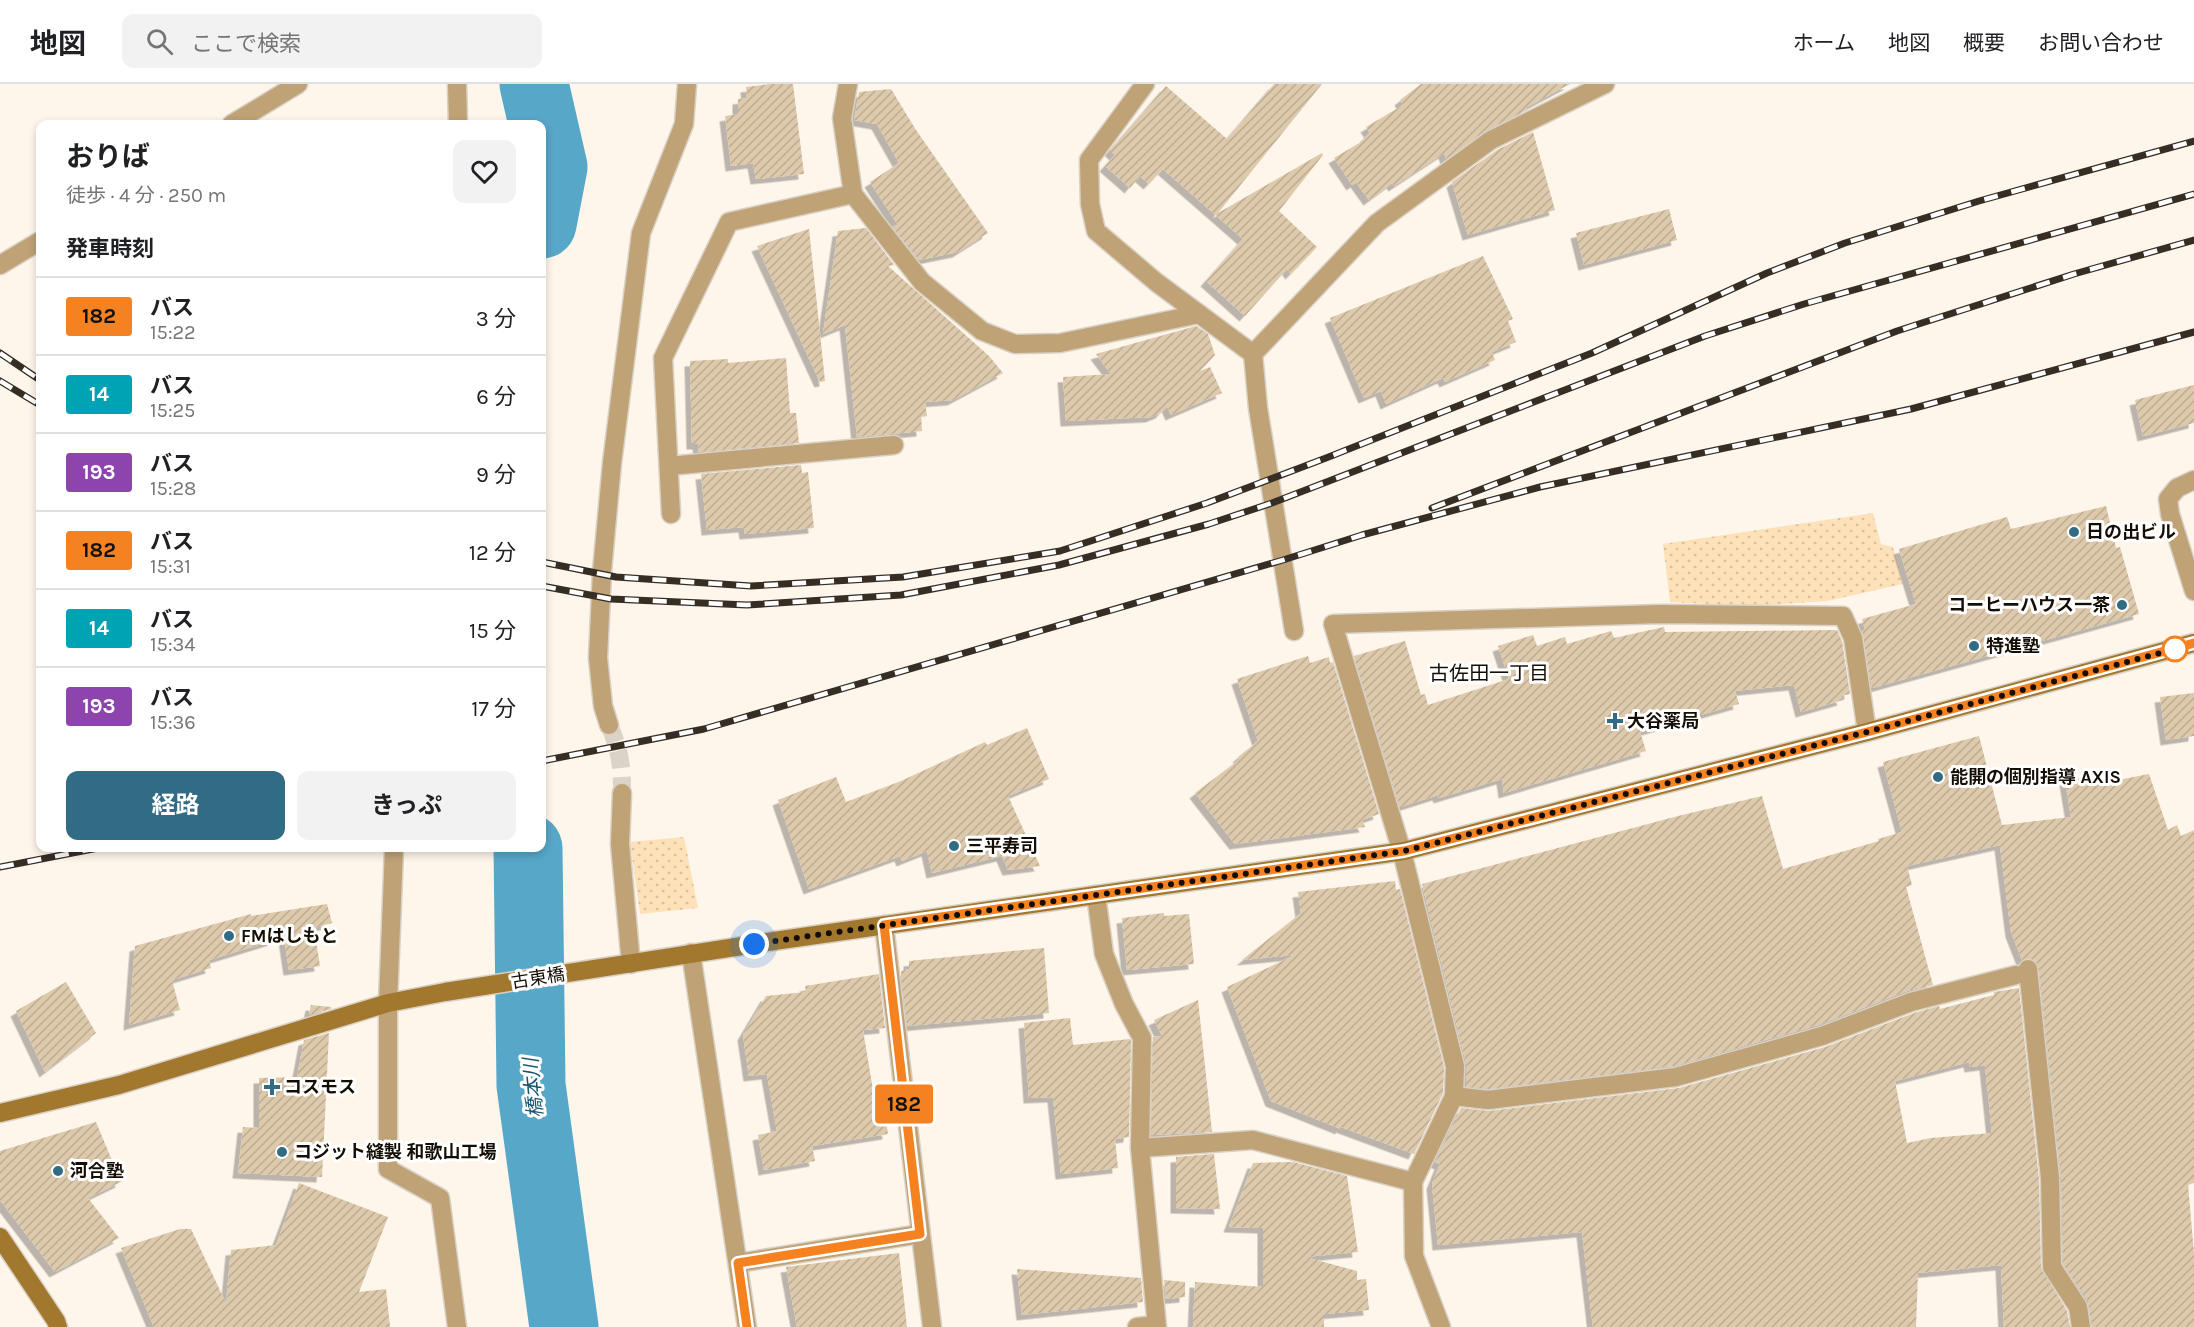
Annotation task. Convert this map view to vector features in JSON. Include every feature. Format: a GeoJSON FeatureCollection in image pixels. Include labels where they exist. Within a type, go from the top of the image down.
{"type":"FeatureCollection","features":[{"type":"Feature","properties":{"kind":"street"},"geometry":{"type":"LineString","coordinates":[[239,120],[298,84]]}},
{"type":"Feature","properties":{"kind":"street"},"geometry":{"type":"LineString","coordinates":[[457,84],[458,120]]}},
{"type":"Feature","properties":{"kind":"street"},"geometry":{"type":"LineString","coordinates":[[609,725],[603,706],[598,658],[602,571],[612,463],[641,233],[684,124],[687,84]]}},
{"type":"Feature","properties":{"kind":"street"},"geometry":{"type":"LineString","coordinates":[[848,84],[842,118],[853,194],[922,282],[982,331],[1014,344],[1060,343],[1199,314]]}},
{"type":"Feature","properties":{"kind":"street"},"geometry":{"type":"LineString","coordinates":[[1145,84],[1089,160],[1090,204],[1096,231],[1156,282],[1253,354],[1260,418],[1294,631]]}},
{"type":"Feature","properties":{"kind":"street"},"geometry":{"type":"LineString","coordinates":[[1253,354],[1377,224],[1491,140],[1605,84]]}},
{"type":"Feature","properties":{"kind":"street"},"geometry":{"type":"LineString","coordinates":[[671,514],[663,358],[729,222],[853,194]]}},
{"type":"Feature","properties":{"kind":"street"},"geometry":{"type":"LineString","coordinates":[[0,265],[36,243]]}},
{"type":"Feature","properties":{"kind":"street"},"geometry":{"type":"LineString","coordinates":[[669,466],[894,445]]}},
{"type":"Feature","properties":{"kind":"street"},"geometry":{"type":"LineString","coordinates":[[2193,585],[2187,543],[2168,499],[2177,488],[2194,480]]}},
{"type":"Feature","properties":{"kind":"street"},"geometry":{"type":"LineString","coordinates":[[1441,1327],[1414,1256],[1413,1182],[1454,1096],[1455,1066],[1402,852],[1333,624],[1661,614],[1843,616],[1852,638],[1867,732]]}},
{"type":"Feature","properties":{"kind":"street","name":"古東橋"},"geometry":{"type":"LineString","coordinates":[[0,1113],[119,1085],[388,1003],[445,992],[691,953],[1402,852],[1867,732],[2194,643]]}},
{"type":"Feature","properties":{"kind":"street"},"geometry":{"type":"LineString","coordinates":[[622,793],[620,844],[631,964]]}},
{"type":"Feature","properties":{"kind":"street"},"geometry":{"type":"LineString","coordinates":[[394,852],[388,1003],[388,1169],[440,1198],[457,1327]]}},
{"type":"Feature","properties":{"kind":"street"},"geometry":{"type":"LineString","coordinates":[[1096,895],[1104,954],[1124,1004],[1142,1038],[1140,1148],[1150,1326]]}},
{"type":"Feature","properties":{"kind":"street"},"geometry":{"type":"LineString","coordinates":[[884,925],[932,1327]]}},
{"type":"Feature","properties":{"kind":"street"},"geometry":{"type":"LineString","coordinates":[[691,953],[747,1327]]}},
{"type":"Feature","properties":{"kind":"street"},"geometry":{"type":"LineString","coordinates":[[1454,1096],[1488,1100],[1676,1077],[1822,1036],[1911,1002],[2022,972],[2050,1178],[2052,1268],[2078,1307],[2081,1327]]}},
{"type":"Feature","properties":{"kind":"street"},"geometry":{"type":"LineString","coordinates":[[1140,1148],[1253,1140],[1413,1182]]}},
{"type":"Feature","properties":{"kind":"street"},"geometry":{"type":"LineString","coordinates":[[738,1263],[920,1234]]}},
{"type":"Feature","properties":{"kind":"street"},"geometry":{"type":"LineString","coordinates":[[0,1237],[58,1327]]}},
{"type":"Feature","properties":{"kind":"shaded area"},"geometry":{"type":"Polygon","coordinates":[[[1873,513],[1881,544],[1893,547],[1903,584],[1827,601],[1750,606],[1670,602],[1663,544],[1873,513]]]}},
{"type":"Feature","properties":{"kind":"shaded area"},"geometry":{"type":"Polygon","coordinates":[[[684,837],[698,908],[640,914],[630,842],[684,837]]]}},
{"type":"Feature","properties":{"kind":"building"},"geometry":{"type":"Polygon","coordinates":[[[793,84],[804,174],[756,179],[753,163],[731,166],[725,116],[738,114],[738,99],[747,98],[746,87],[793,84]]]}},
{"type":"Feature","properties":{"kind":"building"},"geometry":{"type":"Polygon","coordinates":[[[1274,84],[1322,84],[1218,213],[1322,153],[1323,155],[1279,211],[1317,247],[1291,274],[1287,269],[1245,316],[1206,281],[1243,239],[1163,169],[1149,184],[1140,176],[1130,188],[1105,166],[1115,155],[1110,150],[1166,86],[1227,139],[1274,84]]]}},
{"type":"Feature","properties":{"kind":"building"},"geometry":{"type":"Polygon","coordinates":[[[1421,84],[1570,84],[1527,107],[1527,110],[1486,130],[1446,159],[1444,153],[1394,186],[1392,183],[1369,200],[1356,182],[1352,185],[1334,158],[1366,139],[1365,137],[1370,133],[1366,127],[1403,105],[1400,100],[1421,84]]]}},
{"type":"Feature","properties":{"kind":"building"},"geometry":{"type":"Polygon","coordinates":[[[891,89],[916,130],[988,233],[958,252],[919,260],[892,226],[898,225],[870,182],[899,163],[877,124],[854,120],[859,92],[891,89]]]}},
{"type":"Feature","properties":{"kind":"building"},"geometry":{"type":"Polygon","coordinates":[[[1533,132],[1555,210],[1468,235],[1452,182],[1497,150],[1533,132]]]}},
{"type":"Feature","properties":{"kind":"building"},"geometry":{"type":"Polygon","coordinates":[[[1669,209],[1677,240],[1584,265],[1576,233],[1669,209]]]}},
{"type":"Feature","properties":{"kind":"building"},"geometry":{"type":"Polygon","coordinates":[[[866,228],[894,265],[888,266],[989,356],[1003,373],[953,400],[925,402],[927,416],[921,417],[922,431],[857,437],[845,325],[823,334],[838,231],[866,228]]]}},
{"type":"Feature","properties":{"kind":"building"},"geometry":{"type":"Polygon","coordinates":[[[809,229],[825,381],[820,382],[757,246],[809,229]]]}},
{"type":"Feature","properties":{"kind":"building"},"geometry":{"type":"Polygon","coordinates":[[[1483,256],[1513,319],[1508,321],[1516,342],[1492,352],[1495,360],[1445,382],[1443,378],[1386,404],[1381,391],[1364,398],[1330,318],[1483,256]]]}},
{"type":"Feature","properties":{"kind":"building"},"geometry":{"type":"Polygon","coordinates":[[[1196,326],[1208,334],[1215,355],[1200,371],[1210,367],[1222,393],[1171,415],[1167,406],[1161,413],[1151,417],[1066,421],[1063,377],[1111,374],[1096,354],[1196,326]]]}},
{"type":"Feature","properties":{"kind":"building"},"geometry":{"type":"Polygon","coordinates":[[[786,358],[790,413],[796,413],[799,443],[699,452],[698,444],[692,444],[690,361],[728,359],[728,363],[786,358]]]}},
{"type":"Feature","properties":{"kind":"building"},"geometry":{"type":"Polygon","coordinates":[[[2194,385],[2194,423],[2143,436],[2135,400],[2194,385]]]}},
{"type":"Feature","properties":{"kind":"building"},"geometry":{"type":"Polygon","coordinates":[[[801,465],[802,473],[808,472],[814,528],[745,534],[744,527],[707,530],[701,474],[801,465]]]}},
{"type":"Feature","properties":{"kind":"building"},"geometry":{"type":"Polygon","coordinates":[[[2106,506],[2116,548],[2120,547],[2139,614],[1872,688],[1862,619],[1916,604],[1899,549],[2007,517],[2011,529],[2106,506]]]}},
{"type":"Feature","properties":{"kind":"building"},"geometry":{"type":"Polygon","coordinates":[[[1664,627],[1665,632],[1837,630],[1842,641],[1850,694],[1841,696],[1843,700],[1801,712],[1794,685],[1735,691],[1739,704],[1640,732],[1646,751],[1504,793],[1502,779],[1400,807],[1354,656],[1405,641],[1421,695],[1425,694],[1428,705],[1509,679],[1498,646],[1533,635],[1537,646],[1565,637],[1567,644],[1611,631],[1614,638],[1664,627]]]}},
{"type":"Feature","properties":{"kind":"building"},"geometry":{"type":"Polygon","coordinates":[[[1308,656],[1310,663],[1329,657],[1330,663],[1333,662],[1379,814],[1362,820],[1365,827],[1235,844],[1195,793],[1240,759],[1238,757],[1258,741],[1237,679],[1308,656]]]}},
{"type":"Feature","properties":{"kind":"building"},"geometry":{"type":"Polygon","coordinates":[[[2194,693],[2194,736],[2166,740],[2160,697],[2194,693]]]}},
{"type":"Feature","properties":{"kind":"building"},"geometry":{"type":"Polygon","coordinates":[[[1027,728],[1049,779],[1008,796],[1040,866],[1008,870],[1002,856],[932,873],[927,851],[902,861],[900,856],[809,889],[778,800],[836,777],[846,802],[901,781],[985,742],[987,745],[1027,728]]]}},
{"type":"Feature","properties":{"kind":"building"},"geometry":{"type":"Polygon","coordinates":[[[1979,736],[2002,825],[2071,817],[2065,780],[2094,777],[2108,782],[2149,774],[2168,830],[2177,825],[2181,836],[2194,830],[2194,1183],[2188,1185],[2194,1253],[2194,1327],[2092,1327],[2088,1301],[2063,1264],[2061,1177],[2039,968],[2033,959],[2022,960],[2011,932],[2000,845],[1907,866],[1912,885],[1906,887],[1933,985],[1907,991],[1818,1025],[1674,1066],[1488,1089],[1466,1086],[1466,1063],[1422,884],[1762,796],[1783,869],[1902,832],[1883,762],[1979,736]]]}},
{"type":"Feature","properties":{"kind":"building"},"geometry":{"type":"Polygon","coordinates":[[[1395,881],[1396,890],[1400,889],[1444,1067],[1443,1093],[1414,1154],[1341,1127],[1341,1129],[1271,1101],[1227,987],[1295,955],[1242,960],[1301,913],[1298,892],[1395,881]]]}},
{"type":"Feature","properties":{"kind":"building"},"geometry":{"type":"Polygon","coordinates":[[[327,904],[332,923],[314,928],[320,966],[289,970],[284,937],[209,960],[211,968],[172,980],[180,1010],[129,1025],[135,946],[251,914],[251,916],[327,904]]]}},
{"type":"Feature","properties":{"kind":"building"},"geometry":{"type":"Polygon","coordinates":[[[1164,913],[1164,916],[1189,914],[1194,964],[1127,970],[1122,918],[1164,913]]]}},
{"type":"Feature","properties":{"kind":"building"},"geometry":{"type":"Polygon","coordinates":[[[1044,948],[1049,1013],[907,1026],[901,971],[909,969],[909,961],[1044,948]]]}},
{"type":"Feature","properties":{"kind":"building"},"geometry":{"type":"Polygon","coordinates":[[[879,974],[885,1028],[863,1030],[873,1090],[881,1089],[888,1134],[812,1146],[815,1161],[764,1170],[758,1135],[777,1131],[767,1074],[749,1076],[743,1035],[766,996],[806,992],[805,986],[879,974]]]}},
{"type":"Feature","properties":{"kind":"building"},"geometry":{"type":"Polygon","coordinates":[[[66,982],[96,1033],[45,1072],[16,1011],[66,982]]]}},
{"type":"Feature","properties":{"kind":"building"},"geometry":{"type":"Polygon","coordinates":[[[2019,988],[2039,1179],[2041,1267],[2067,1311],[2070,1327],[2004,1327],[2001,1265],[1918,1273],[1916,1327],[1593,1327],[1582,1232],[1438,1245],[1432,1184],[1440,1164],[1435,1162],[1461,1108],[1489,1111],[1679,1088],[1825,1047],[1914,1013],[1939,1006],[1940,1009],[1994,995],[1994,992],[2019,988]],[[1969,1062],[1895,1081],[1907,1143],[1931,1138],[1992,1133],[1985,1065],[1970,1067],[1969,1062]]]}},
{"type":"Feature","properties":{"kind":"building"},"geometry":{"type":"Polygon","coordinates":[[[1198,1000],[1212,1132],[1151,1135],[1153,1037],[1162,1036],[1154,1020],[1198,1000]]]}},
{"type":"Feature","properties":{"kind":"building"},"geometry":{"type":"Polygon","coordinates":[[[311,1005],[331,1007],[331,1009],[309,1015],[311,1005]]]}},
{"type":"Feature","properties":{"kind":"building"},"geometry":{"type":"Polygon","coordinates":[[[1070,1018],[1073,1045],[1130,1039],[1131,1041],[1129,1137],[1115,1139],[1118,1168],[1061,1174],[1053,1097],[1029,1098],[1024,1023],[1070,1018]]]}},
{"type":"Feature","properties":{"kind":"building"},"geometry":{"type":"Polygon","coordinates":[[[329,1033],[322,1177],[238,1173],[243,1127],[259,1128],[259,1078],[297,1077],[304,1040],[329,1033]]]}},
{"type":"Feature","properties":{"kind":"building"},"geometry":{"type":"Polygon","coordinates":[[[96,1122],[121,1182],[88,1198],[119,1238],[55,1272],[0,1200],[0,1151],[96,1122]]]}},
{"type":"Feature","properties":{"kind":"building"},"geometry":{"type":"Polygon","coordinates":[[[1214,1154],[1220,1209],[1176,1208],[1176,1157],[1214,1154]]]}},
{"type":"Feature","properties":{"kind":"building"},"geometry":{"type":"Polygon","coordinates":[[[1293,1162],[1347,1176],[1358,1252],[1305,1257],[1357,1271],[1357,1280],[1366,1279],[1369,1310],[1324,1314],[1324,1327],[1193,1327],[1195,1282],[1263,1287],[1263,1228],[1229,1227],[1253,1163],[1293,1162]]]}},
{"type":"Feature","properties":{"kind":"building"},"geometry":{"type":"Polygon","coordinates":[[[299,1183],[388,1217],[359,1292],[386,1289],[390,1327],[154,1327],[121,1248],[180,1229],[191,1229],[226,1303],[231,1250],[276,1245],[299,1183]]]}},
{"type":"Feature","properties":{"kind":"building"},"geometry":{"type":"Polygon","coordinates":[[[899,1253],[907,1327],[797,1327],[786,1267],[899,1253]]]}},
{"type":"Feature","properties":{"kind":"building"},"geometry":{"type":"Polygon","coordinates":[[[1017,1269],[1141,1278],[1143,1302],[1022,1315],[1017,1269]]]}},
{"type":"Feature","properties":{"kind":"building"},"geometry":{"type":"Polygon","coordinates":[[[1164,1280],[1185,1282],[1185,1297],[1166,1299],[1164,1280]]]}},
{"type":"Feature","properties":{"kind":"waterway","name":"橋本川"},"geometry":{"type":"LineString","coordinates":[[534,84],[542,120]]}},
{"type":"Feature","properties":{"kind":"waterway","name":"橋本川"},"geometry":{"type":"LineString","coordinates":[[546,136],[553,167],[546,203]]}},
{"type":"Feature","properties":{"kind":"waterway","name":"橋本川"},"geometry":{"type":"LineString","coordinates":[[528,852],[531,1085],[564,1327]]}},
{"type":"Feature","properties":{"kind":"tunnel"},"geometry":{"type":"LineString","coordinates":[[609,725],[620,758],[622,793]]}},
{"type":"Feature","properties":{"kind":"railway"},"geometry":{"type":"LineString","coordinates":[[546,563],[616,577],[751,586],[903,577],[1060,551],[1207,503],[1326,458],[1592,353],[1767,273],[1845,243],[1979,201],[2194,141]]}},
{"type":"Feature","properties":{"kind":"railway"},"geometry":{"type":"LineString","coordinates":[[546,587],[611,599],[747,605],[901,595],[1059,565],[1209,524],[1272,503],[1705,336],[1804,304],[2194,194]]}},
{"type":"Feature","properties":{"kind":"railway"},"geometry":{"type":"LineString","coordinates":[[1432,508],[1897,331],[2074,274],[2194,240]]}},
{"type":"Feature","properties":{"kind":"railway"},"geometry":{"type":"LineString","coordinates":[[546,760],[704,729],[1362,535],[1540,487],[1911,409],[2194,332]]}},
{"type":"Feature","properties":{"kind":"railway"},"geometry":{"type":"LineString","coordinates":[[0,353],[36,377]]}},
{"type":"Feature","properties":{"kind":"railway"},"geometry":{"type":"LineString","coordinates":[[0,381],[36,403]]}},
{"type":"Feature","properties":{"kind":"railway"},"geometry":{"type":"LineString","coordinates":[[0,867],[77,852]]}},
{"type":"Feature","properties":{"kind":"bus line","name":"182"},"geometry":{"type":"LineString","coordinates":[[747,1327],[738,1263],[920,1234],[884,925],[1404,851],[1867,732],[2194,643]]}},
{"type":"Feature","properties":{"kind":"place","name":"日の出ビル"},"geometry":{"type":"Point","coordinates":[2074,532]}},
{"type":"Feature","properties":{"kind":"place","name":"コーヒーハウス一茶"},"geometry":{"type":"Point","coordinates":[2122,605]}},
{"type":"Feature","properties":{"kind":"place","name":"特進塾"},"geometry":{"type":"Point","coordinates":[1974,646]}},
{"type":"Feature","properties":{"kind":"place","name":"大谷薬局"},"geometry":{"type":"Point","coordinates":[1615,721]}},
{"type":"Feature","properties":{"kind":"place","name":"能開の個別指導 AXIS"},"geometry":{"type":"Point","coordinates":[1938,777]}},
{"type":"Feature","properties":{"kind":"place","name":"三平寿司"},"geometry":{"type":"Point","coordinates":[954,846]}},
{"type":"Feature","properties":{"kind":"place","name":"FMはしもと"},"geometry":{"type":"Point","coordinates":[229,936]}},
{"type":"Feature","properties":{"kind":"place","name":"コスモス"},"geometry":{"type":"Point","coordinates":[272,1087]}},
{"type":"Feature","properties":{"kind":"place","name":"コジット縫製 和歌山工場"},"geometry":{"type":"Point","coordinates":[282,1152]}},
{"type":"Feature","properties":{"kind":"place","name":"河合塾"},"geometry":{"type":"Point","coordinates":[58,1171]}},
{"type":"Feature","properties":{"kind":"district","name":"古佐田一丁目"},"geometry":{"type":"Point","coordinates":[1489,673]}},
{"type":"Feature","properties":{"kind":"route"},"geometry":{"type":"LineString","coordinates":[[754,944],[1404,851],[1867,732],[2175,649]]}}]}
